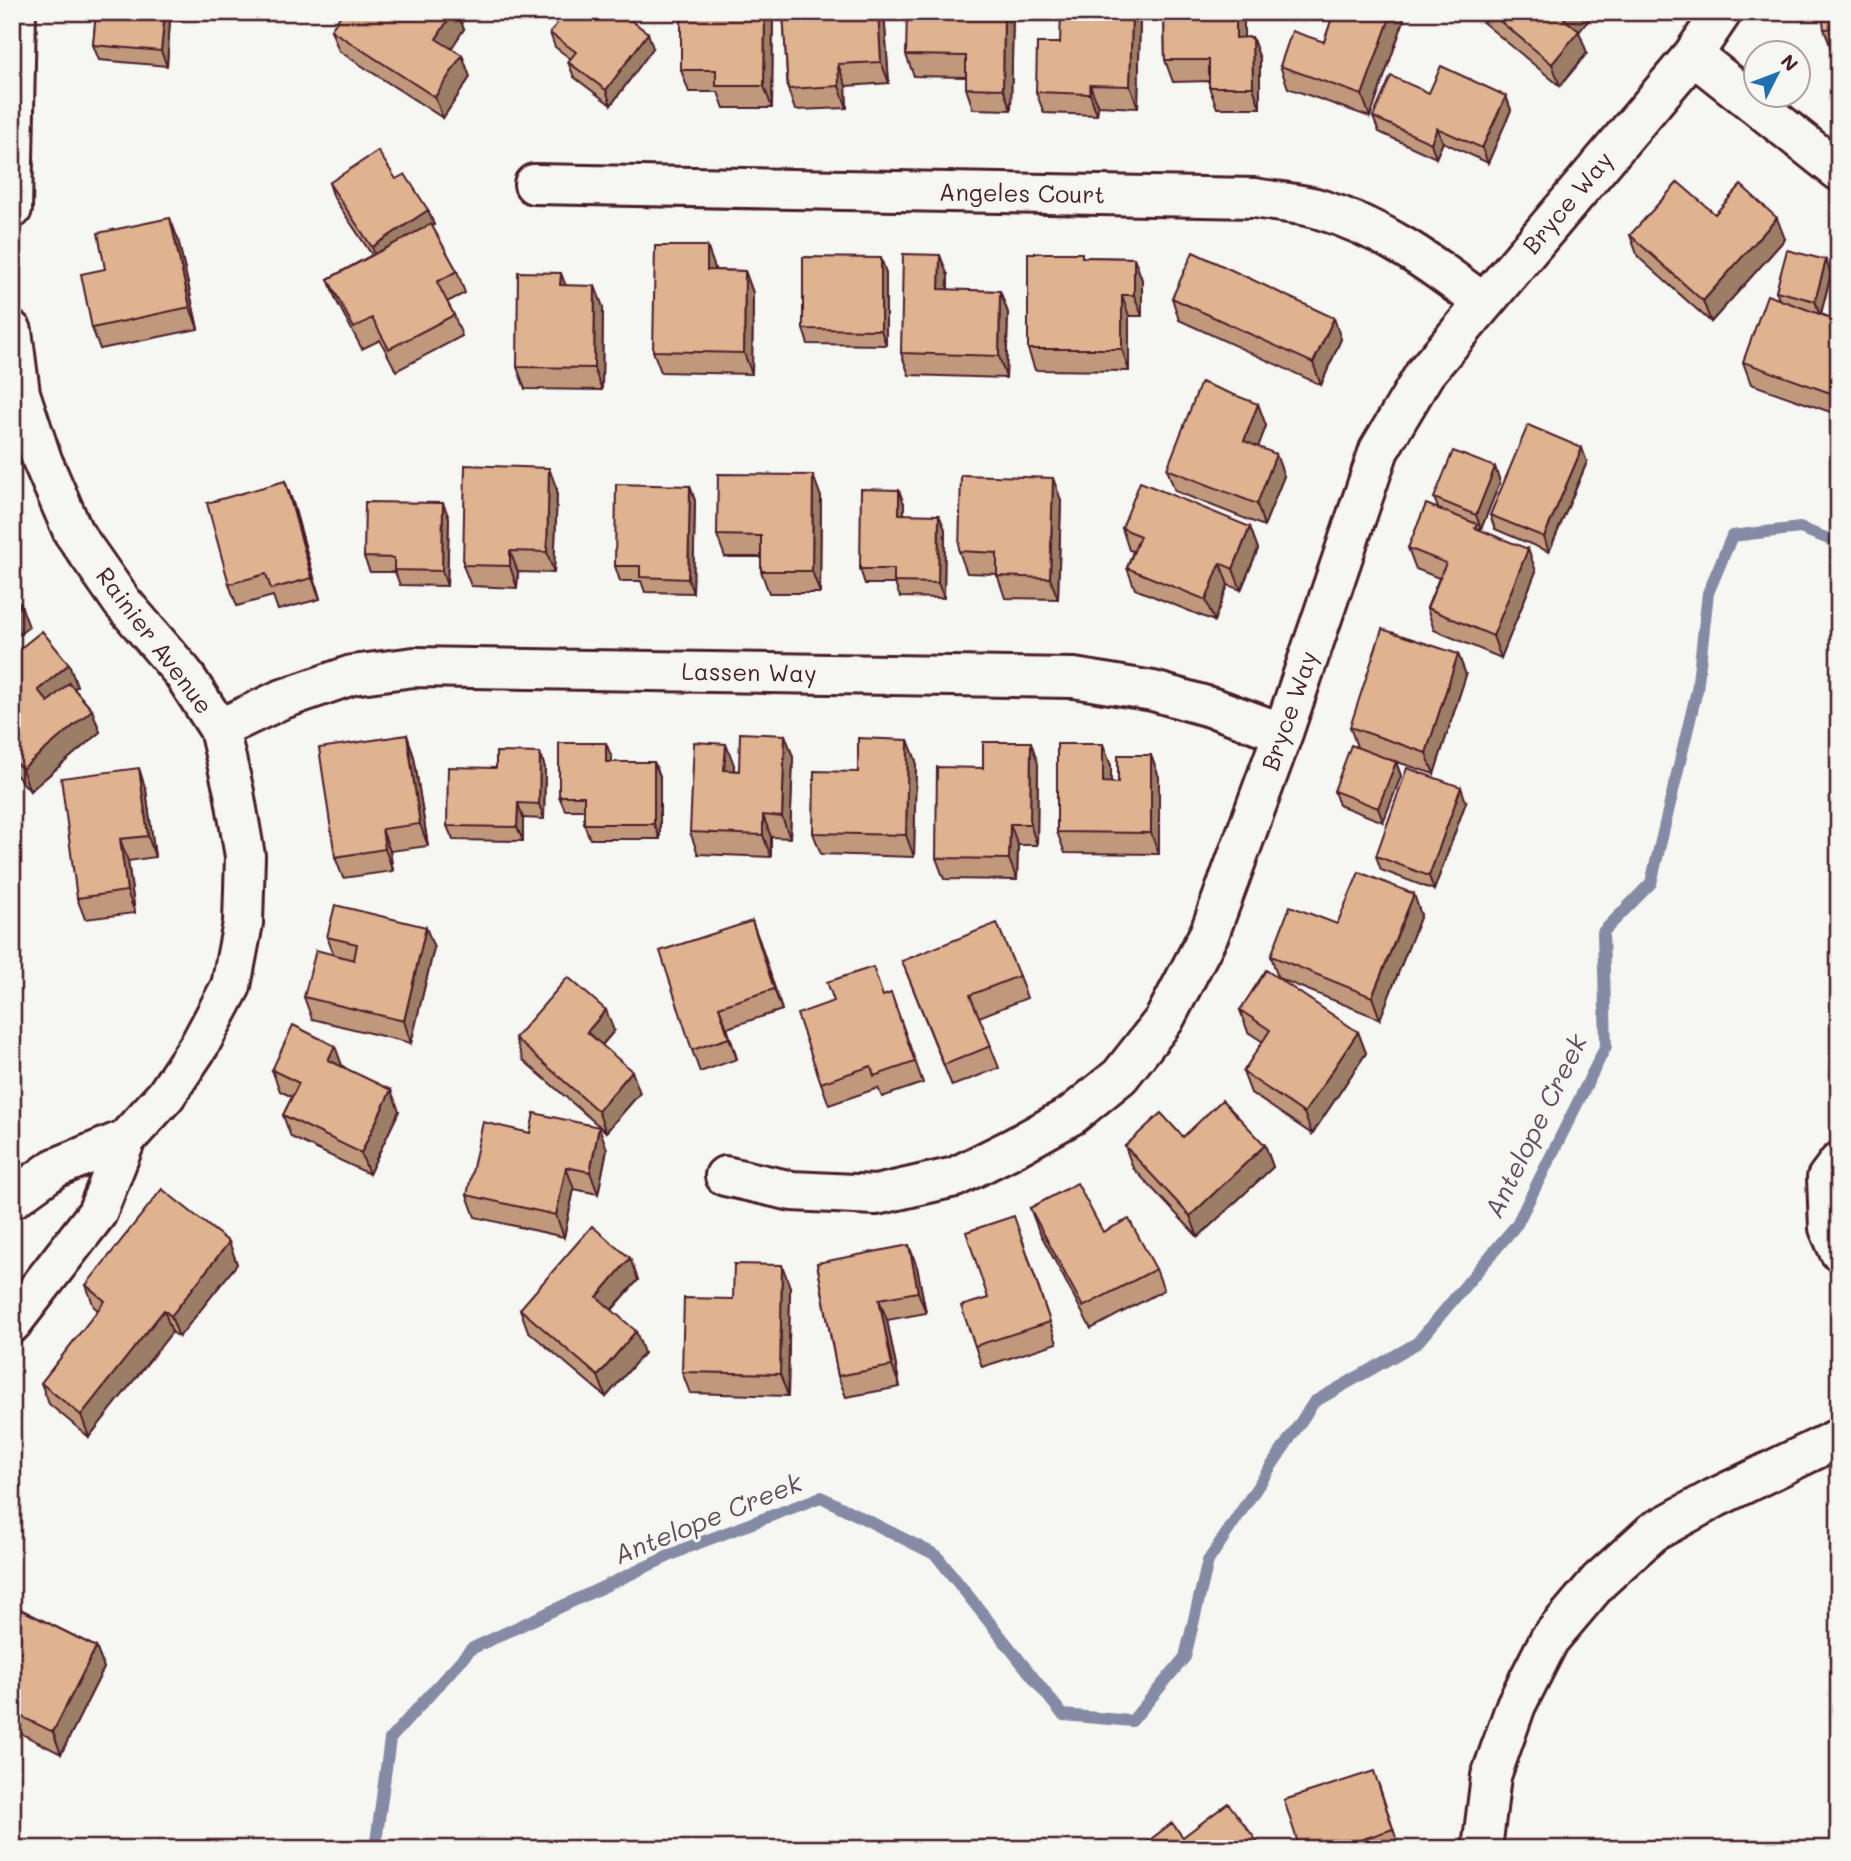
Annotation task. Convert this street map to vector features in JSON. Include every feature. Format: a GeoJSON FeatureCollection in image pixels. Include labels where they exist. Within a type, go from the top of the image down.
{"type":"FeatureCollection","features":[{"type":"Feature","properties":{"kind":"street"},"geometry":{"type":"LineString","coordinates":[[12,209],[16,12]]}},
{"type":"Feature","properties":{"kind":"street","name":"Bryce Way"},"geometry":{"type":"LineString","coordinates":[[725,1176],[792,1191],[876,1195],[955,1177],[1072,1115],[1120,1076],[1164,1020],[1210,932],[1283,733],[1379,450],[1425,373],[1693,55],[1722,12]]}},
{"type":"Feature","properties":{"kind":"street"},"geometry":{"type":"LineString","coordinates":[[1693,55],[1839,171]]}},
{"type":"Feature","properties":{"kind":"street","name":"Angeles Court"},"geometry":{"type":"LineString","coordinates":[[534,184],[1255,198],[1317,208],[1370,227],[1433,264],[1483,303]]}},
{"type":"Feature","properties":{"kind":"street","name":"Rainier Avenue"},"geometry":{"type":"LineString","coordinates":[[12,331],[20,393],[42,460],[73,532],[122,602],[183,674],[219,729],[245,856],[243,923],[231,986],[200,1044],[166,1095],[126,1139],[97,1213],[12,1323]]}},
{"type":"Feature","properties":{"kind":"street","name":"Lassen Way"},"geometry":{"type":"LineString","coordinates":[[219,729],[280,700],[352,675],[414,667],[1074,678],[1153,691],[1217,709],[1283,733]]}},
{"type":"Feature","properties":{"kind":"street","name":"Rainier Avenue"},"geometry":{"type":"LineString","coordinates":[[12,1199],[55,1168],[126,1139]]}},
{"type":"Feature","properties":{"kind":"street"},"geometry":{"type":"LineString","coordinates":[[1839,1162],[1828,1178],[1829,1228],[1839,1251]]}},
{"type":"Feature","properties":{"kind":"street"},"geometry":{"type":"LineString","coordinates":[[1482,1849],[1491,1776],[1516,1705],[1549,1640],[1600,1581],[1653,1532],[1715,1498],[1839,1438]]}},
{"type":"Feature","properties":{"kind":"building"},"geometry":{"type":"Polygon","coordinates":[[[96,12],[165,12],[161,51],[93,45],[96,12]]]}},
{"type":"Feature","properties":{"kind":"building"},"geometry":{"type":"Polygon","coordinates":[[[343,12],[453,12],[436,39],[462,55],[435,97],[331,30],[343,12]]]}},
{"type":"Feature","properties":{"kind":"building"},"geometry":{"type":"Polygon","coordinates":[[[565,12],[620,12],[648,33],[606,90],[568,62],[576,52],[550,33],[565,12]]]}},
{"type":"Feature","properties":{"kind":"building"},"geometry":{"type":"Polygon","coordinates":[[[681,12],[765,12],[764,86],[716,86],[716,70],[681,70],[681,12]]]}},
{"type":"Feature","properties":{"kind":"building"},"geometry":{"type":"Polygon","coordinates":[[[783,12],[878,12],[881,62],[838,64],[839,86],[788,89],[783,12]]]}},
{"type":"Feature","properties":{"kind":"building"},"geometry":{"type":"Polygon","coordinates":[[[907,12],[1004,12],[1003,89],[966,88],[966,56],[906,55],[907,12]]]}},
{"type":"Feature","properties":{"kind":"building"},"geometry":{"type":"Polygon","coordinates":[[[1061,12],[1132,12],[1130,86],[1090,85],[1090,94],[1036,92],[1037,43],[1060,43],[1061,12]]]}},
{"type":"Feature","properties":{"kind":"building"},"geometry":{"type":"Polygon","coordinates":[[[1164,12],[1236,12],[1236,38],[1252,37],[1253,87],[1209,87],[1209,60],[1165,60],[1164,12]]]}},
{"type":"Feature","properties":{"kind":"building"},"geometry":{"type":"Polygon","coordinates":[[[1334,12],[1392,12],[1362,95],[1280,66],[1292,31],[1324,42],[1334,12]]]}},
{"type":"Feature","properties":{"kind":"building"},"geometry":{"type":"Polygon","coordinates":[[[1489,12],[1569,12],[1564,19],[1579,31],[1552,64],[1489,12]]]}},
{"type":"Feature","properties":{"kind":"building"},"geometry":{"type":"Polygon","coordinates":[[[1822,12],[1839,12],[1839,28],[1824,29],[1822,12]]]}},
{"type":"Feature","properties":{"kind":"building"},"geometry":{"type":"Polygon","coordinates":[[[1441,66],[1506,96],[1482,148],[1437,128],[1431,143],[1373,117],[1391,76],[1429,93],[1441,66]]]}},
{"type":"Feature","properties":{"kind":"building"},"geometry":{"type":"Polygon","coordinates":[[[378,151],[396,179],[405,174],[428,210],[372,247],[329,183],[378,151]]]}},
{"type":"Feature","properties":{"kind":"building"},"geometry":{"type":"Polygon","coordinates":[[[1678,182],[1715,214],[1741,185],[1777,218],[1703,301],[1630,235],[1678,182]]]}},
{"type":"Feature","properties":{"kind":"building"},"geometry":{"type":"Polygon","coordinates":[[[170,218],[190,307],[92,328],[81,274],[105,269],[98,233],[170,218]]]}},
{"type":"Feature","properties":{"kind":"building"},"geometry":{"type":"Polygon","coordinates":[[[431,224],[457,271],[437,282],[454,315],[389,349],[372,318],[354,328],[328,279],[431,224]]]}},
{"type":"Feature","properties":{"kind":"building"},"geometry":{"type":"Polygon","coordinates":[[[655,246],[707,246],[707,270],[745,271],[744,353],[653,351],[655,246]]]}},
{"type":"Feature","properties":{"kind":"building"},"geometry":{"type":"Polygon","coordinates":[[[1787,250],[1826,260],[1815,301],[1776,291],[1787,250]]]}},
{"type":"Feature","properties":{"kind":"building"},"geometry":{"type":"Polygon","coordinates":[[[1193,252],[1334,318],[1313,363],[1172,298],[1193,252]]]}},
{"type":"Feature","properties":{"kind":"building"},"geometry":{"type":"Polygon","coordinates":[[[1028,253],[1082,253],[1082,257],[1134,258],[1134,295],[1122,295],[1122,349],[1028,349],[1028,253]]]}},
{"type":"Feature","properties":{"kind":"building"},"geometry":{"type":"Polygon","coordinates":[[[903,254],[940,255],[939,289],[1000,291],[999,356],[901,353],[903,254]]]}},
{"type":"Feature","properties":{"kind":"building"},"geometry":{"type":"Polygon","coordinates":[[[803,257],[881,258],[881,330],[803,329],[803,257]]]}},
{"type":"Feature","properties":{"kind":"building"},"geometry":{"type":"Polygon","coordinates":[[[518,272],[561,273],[560,285],[595,286],[594,368],[517,367],[518,272]]]}},
{"type":"Feature","properties":{"kind":"building"},"geometry":{"type":"Polygon","coordinates":[[[1767,295],[1839,321],[1839,396],[1743,362],[1767,295]]]}},
{"type":"Feature","properties":{"kind":"building"},"geometry":{"type":"Polygon","coordinates":[[[1201,382],[1258,404],[1244,441],[1276,454],[1257,504],[1167,469],[1201,382]]]}},
{"type":"Feature","properties":{"kind":"building"},"geometry":{"type":"Polygon","coordinates":[[[1528,425],[1582,448],[1544,537],[1490,515],[1528,425]]]}},
{"type":"Feature","properties":{"kind":"building"},"geometry":{"type":"Polygon","coordinates":[[[1453,451],[1495,467],[1476,515],[1434,498],[1453,451]]]}},
{"type":"Feature","properties":{"kind":"building"},"geometry":{"type":"Polygon","coordinates":[[[465,465],[549,468],[547,552],[510,551],[510,566],[463,565],[465,465]]]}},
{"type":"Feature","properties":{"kind":"building"},"geometry":{"type":"Polygon","coordinates":[[[718,474],[813,475],[812,571],[761,571],[761,536],[717,535],[718,474]]]}},
{"type":"Feature","properties":{"kind":"building"},"geometry":{"type":"Polygon","coordinates":[[[961,475],[1053,478],[1050,578],[997,576],[997,553],[959,551],[961,475]]]}},
{"type":"Feature","properties":{"kind":"building"},"geometry":{"type":"Polygon","coordinates":[[[285,481],[312,578],[271,589],[266,574],[229,584],[207,503],[285,481]]]}},
{"type":"Feature","properties":{"kind":"building"},"geometry":{"type":"Polygon","coordinates":[[[1140,482],[1250,527],[1233,569],[1220,563],[1206,600],[1127,568],[1140,536],[1122,528],[1140,482]]]}},
{"type":"Feature","properties":{"kind":"building"},"geometry":{"type":"Polygon","coordinates":[[[616,484],[690,486],[688,579],[640,577],[640,566],[615,566],[616,484]]]}},
{"type":"Feature","properties":{"kind":"building"},"geometry":{"type":"Polygon","coordinates":[[[861,489],[899,490],[899,514],[939,515],[938,583],[894,582],[894,569],[860,569],[861,489]]]}},
{"type":"Feature","properties":{"kind":"building"},"geometry":{"type":"Polygon","coordinates":[[[365,502],[443,503],[442,571],[394,570],[394,558],[364,557],[365,502]]]}},
{"type":"Feature","properties":{"kind":"building"},"geometry":{"type":"Polygon","coordinates":[[[1426,504],[1477,524],[1475,528],[1528,549],[1493,636],[1427,608],[1446,563],[1408,548],[1426,504]]]}},
{"type":"Feature","properties":{"kind":"building"},"geometry":{"type":"Polygon","coordinates":[[[12,595],[21,605],[12,612],[12,595]]]}},
{"type":"Feature","properties":{"kind":"building"},"geometry":{"type":"Polygon","coordinates":[[[1382,629],[1458,654],[1426,753],[1350,727],[1382,629]]]}},
{"type":"Feature","properties":{"kind":"building"},"geometry":{"type":"Polygon","coordinates":[[[42,631],[69,664],[38,690],[48,702],[69,683],[92,710],[22,769],[12,758],[12,680],[17,676],[12,671],[12,655],[42,631]]]}},
{"type":"Feature","properties":{"kind":"building"},"geometry":{"type":"Polygon","coordinates":[[[740,733],[785,735],[782,817],[763,815],[763,835],[690,832],[694,742],[726,744],[724,770],[739,771],[740,733]]]}},
{"type":"Feature","properties":{"kind":"building"},"geometry":{"type":"Polygon","coordinates":[[[407,735],[420,824],[382,829],[385,849],[335,857],[319,748],[407,735]]]}},
{"type":"Feature","properties":{"kind":"building"},"geometry":{"type":"Polygon","coordinates":[[[858,738],[908,740],[906,835],[813,833],[814,771],[858,772],[858,738]]]}},
{"type":"Feature","properties":{"kind":"building"},"geometry":{"type":"Polygon","coordinates":[[[983,742],[1031,742],[1030,824],[1010,824],[1009,859],[936,858],[937,767],[983,768],[983,742]]]}},
{"type":"Feature","properties":{"kind":"building"},"geometry":{"type":"Polygon","coordinates":[[[559,743],[606,743],[606,762],[654,762],[654,824],[584,824],[584,796],[559,796],[559,743]]]}},
{"type":"Feature","properties":{"kind":"building"},"geometry":{"type":"Polygon","coordinates":[[[1057,744],[1103,744],[1103,782],[1118,783],[1118,755],[1151,755],[1151,833],[1057,832],[1057,744]]]}},
{"type":"Feature","properties":{"kind":"building"},"geometry":{"type":"Polygon","coordinates":[[[1351,745],[1396,762],[1378,808],[1334,791],[1351,745]]]}},
{"type":"Feature","properties":{"kind":"building"},"geometry":{"type":"Polygon","coordinates":[[[496,752],[540,753],[539,804],[518,803],[517,827],[447,826],[448,767],[496,768],[496,752]]]}},
{"type":"Feature","properties":{"kind":"building"},"geometry":{"type":"Polygon","coordinates":[[[139,768],[148,836],[120,839],[127,891],[77,898],[61,778],[139,768]]]}},
{"type":"Feature","properties":{"kind":"building"},"geometry":{"type":"Polygon","coordinates":[[[1407,768],[1461,787],[1429,876],[1376,856],[1407,768]]]}},
{"type":"Feature","properties":{"kind":"building"},"geometry":{"type":"Polygon","coordinates":[[[1359,872],[1414,894],[1372,997],[1271,956],[1290,906],[1337,924],[1359,872]]]}},
{"type":"Feature","properties":{"kind":"building"},"geometry":{"type":"Polygon","coordinates":[[[335,905],[426,927],[404,1021],[304,997],[316,950],[354,960],[357,944],[327,937],[335,905]]]}},
{"type":"Feature","properties":{"kind":"building"},"geometry":{"type":"Polygon","coordinates":[[[752,921],[774,989],[719,1007],[729,1038],[692,1050],[660,951],[752,921]]]}},
{"type":"Feature","properties":{"kind":"building"},"geometry":{"type":"Polygon","coordinates":[[[997,923],[1019,976],[970,995],[991,1046],[944,1065],[902,961],[997,923]]]}},
{"type":"Feature","properties":{"kind":"building"},"geometry":{"type":"Polygon","coordinates":[[[873,967],[883,996],[891,993],[915,1062],[874,1076],[871,1066],[821,1083],[797,1014],[834,1001],[827,982],[873,967]]]}},
{"type":"Feature","properties":{"kind":"building"},"geometry":{"type":"Polygon","coordinates":[[[1266,970],[1358,1032],[1304,1113],[1243,1072],[1270,1030],[1240,1010],[1266,970]]]}},
{"type":"Feature","properties":{"kind":"building"},"geometry":{"type":"Polygon","coordinates":[[[568,977],[606,1010],[587,1032],[632,1071],[598,1111],[515,1038],[568,977]]]}},
{"type":"Feature","properties":{"kind":"building"},"geometry":{"type":"Polygon","coordinates":[[[293,1025],[335,1046],[328,1060],[391,1090],[361,1153],[283,1115],[299,1083],[272,1070],[293,1025]]]}},
{"type":"Feature","properties":{"kind":"building"},"geometry":{"type":"Polygon","coordinates":[[[1222,1100],[1265,1145],[1190,1216],[1125,1146],[1161,1113],[1183,1137],[1222,1100]]]}},
{"type":"Feature","properties":{"kind":"building"},"geometry":{"type":"Polygon","coordinates":[[[534,1113],[599,1127],[590,1172],[566,1167],[556,1215],[467,1195],[483,1122],[530,1133],[534,1113]]]}},
{"type":"Feature","properties":{"kind":"building"},"geometry":{"type":"Polygon","coordinates":[[[1077,1183],[1103,1232],[1129,1219],[1156,1269],[1083,1307],[1030,1208],[1077,1183]]]}},
{"type":"Feature","properties":{"kind":"building"},"geometry":{"type":"Polygon","coordinates":[[[162,1189],[229,1242],[171,1316],[164,1310],[81,1415],[41,1383],[105,1301],[86,1285],[162,1189]]]}},
{"type":"Feature","properties":{"kind":"building"},"geometry":{"type":"Polygon","coordinates":[[[1014,1216],[1050,1322],[975,1346],[961,1306],[988,1298],[966,1232],[1014,1216]]]}},
{"type":"Feature","properties":{"kind":"building"},"geometry":{"type":"Polygon","coordinates":[[[592,1226],[630,1258],[597,1297],[636,1331],[598,1376],[520,1309],[592,1226]]]}},
{"type":"Feature","properties":{"kind":"building"},"geometry":{"type":"Polygon","coordinates":[[[909,1245],[918,1292],[879,1299],[892,1366],[838,1376],[817,1263],[909,1245]]]}},
{"type":"Feature","properties":{"kind":"building"},"geometry":{"type":"Polygon","coordinates":[[[734,1264],[782,1265],[780,1374],[682,1372],[684,1298],[733,1299],[734,1264]]]}},
{"type":"Feature","properties":{"kind":"building"},"geometry":{"type":"Polygon","coordinates":[[[12,1605],[96,1647],[53,1732],[12,1712],[12,1605]]]}},
{"type":"Feature","properties":{"kind":"building"},"geometry":{"type":"Polygon","coordinates":[[[1374,1771],[1393,1829],[1339,1847],[1340,1849],[1300,1849],[1284,1800],[1374,1771]]]}},
{"type":"Feature","properties":{"kind":"building"},"geometry":{"type":"Polygon","coordinates":[[[1228,1803],[1263,1849],[1138,1849],[1172,1823],[1183,1837],[1228,1803]]]}},
{"type":"Feature","properties":{"kind":"building"},"geometry":{"type":"Polygon","coordinates":[[[1101,1841],[1107,1849],[1091,1849],[1101,1841]]]}},
{"type":"Feature","properties":{"kind":"waterway","name":"Antelope Creek"},"geometry":{"type":"LineString","coordinates":[[375,1849],[390,1739],[471,1649],[686,1548],[821,1497],[936,1555],[1063,1715],[1132,1721],[1185,1657],[1208,1561],[1314,1402],[1417,1343],[1517,1224],[1606,1046],[1603,932],[1651,883],[1697,690],[1708,593],[1732,536],[1800,528],[1839,543]]}}]}
